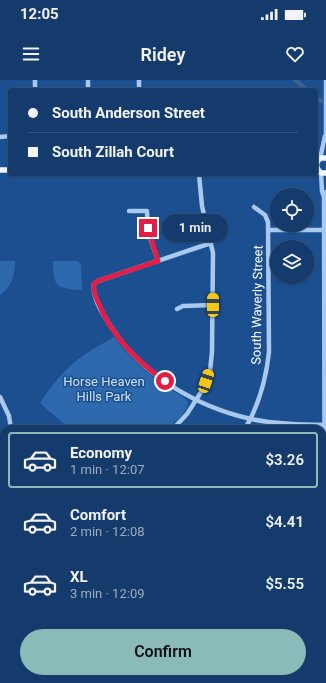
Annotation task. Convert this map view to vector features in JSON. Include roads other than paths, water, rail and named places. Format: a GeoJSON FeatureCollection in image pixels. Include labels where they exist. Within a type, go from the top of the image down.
{"type":"FeatureCollection","features":[{"type":"Feature","properties":{"kind":"main road"},"geometry":{"type":"LineString","coordinates":[[318,161],[326,158]]}},
{"type":"Feature","properties":{"kind":"street"},"geometry":{"type":"LineString","coordinates":[[318,161],[326,137],[326,80]]}},
{"type":"Feature","properties":{"kind":"street"},"geometry":{"type":"LineString","coordinates":[[211,243],[101,279],[94,284],[95,293],[101,310],[121,341],[137,358],[162,379],[182,393],[222,411],[251,419],[278,423],[326,425],[325,194],[322,191],[320,172]]}},
{"type":"Feature","properties":{"kind":"street"},"geometry":{"type":"LineString","coordinates":[[177,425],[197,400],[206,381],[212,361],[213,256],[202,206],[199,176]]}},
{"type":"Feature","properties":{"kind":"street","name":"South Waverly Street"},"geometry":{"type":"LineString","coordinates":[[247,425],[261,393],[268,362],[269,342],[269,230],[265,215],[254,207]]}},
{"type":"Feature","properties":{"kind":"street"},"geometry":{"type":"LineString","coordinates":[[129,211],[147,211],[148,231],[158,261]]}},
{"type":"Feature","properties":{"kind":"street"},"geometry":{"type":"LineString","coordinates":[[269,230],[325,230]]}},
{"type":"Feature","properties":{"kind":"street"},"geometry":{"type":"LineString","coordinates":[[177,309],[183,306],[213,305]]}},
{"type":"Feature","properties":{"kind":"street"},"geometry":{"type":"LineString","coordinates":[[0,397],[9,416],[10,425]]}},
{"type":"Feature","properties":{"kind":"waterway"},"geometry":{"type":"LineString","coordinates":[[295,80],[305,88]]}},
{"type":"Feature","properties":{"kind":"park label","name":"Horse Heaven Hills Park"},"geometry":{"type":"Point","coordinates":[104,388]}}]}
